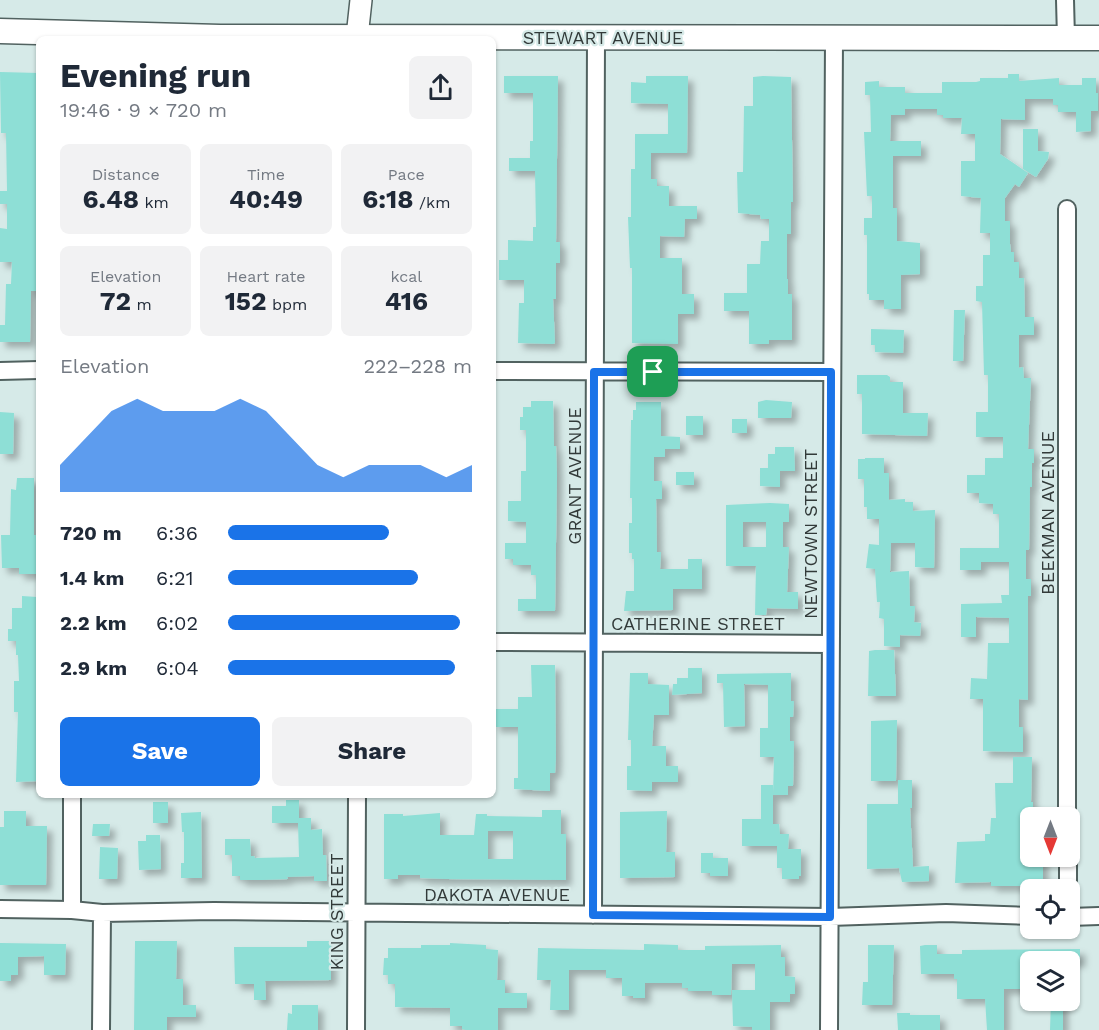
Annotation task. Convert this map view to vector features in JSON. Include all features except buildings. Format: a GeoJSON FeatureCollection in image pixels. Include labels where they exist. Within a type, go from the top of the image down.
{"type":"FeatureCollection","features":[{"type":"Feature","properties":{"kind":"main road","name":"STEWART AVENUE"},"geometry":{"type":"LineString","coordinates":[[0,32],[61,36]]}},
{"type":"Feature","properties":{"kind":"main road","name":"STEWART AVENUE"},"geometry":{"type":"LineString","coordinates":[[496,38],[1099,38]]}},
{"type":"Feature","properties":{"kind":"street"},"geometry":{"type":"LineString","coordinates":[[357,36],[361,0]]}},
{"type":"Feature","properties":{"kind":"street"},"geometry":{"type":"LineString","coordinates":[[1065,0],[1066,38]]}},
{"type":"Feature","properties":{"kind":"street","name":"GRANT AVENUE"},"geometry":{"type":"LineString","coordinates":[[593,915],[596,38]]}},
{"type":"Feature","properties":{"kind":"street","name":"NEWTOWN STREET"},"geometry":{"type":"LineString","coordinates":[[829,1030],[834,38]]}},
{"type":"Feature","properties":{"kind":"street","name":"BEEKMAN AVENUE"},"geometry":{"type":"LineString","coordinates":[[1067,209],[1068,807]]}},
{"type":"Feature","properties":{"kind":"street"},"geometry":{"type":"LineString","coordinates":[[0,371],[36,370]]}},
{"type":"Feature","properties":{"kind":"street"},"geometry":{"type":"LineString","coordinates":[[496,371],[831,372]]}},
{"type":"Feature","properties":{"kind":"street","name":"CATHERINE STREET"},"geometry":{"type":"LineString","coordinates":[[496,642],[830,644]]}},
{"type":"Feature","properties":{"kind":"street"},"geometry":{"type":"LineString","coordinates":[[72,798],[72,910]]}},
{"type":"Feature","properties":{"kind":"street","name":"KING STREET"},"geometry":{"type":"LineString","coordinates":[[356,1030],[357,798]]}},
{"type":"Feature","properties":{"kind":"street","name":"DAKOTA AVENUE"},"geometry":{"type":"LineString","coordinates":[[0,909],[72,910],[102,913],[214,911],[830,917],[946,913],[1020,916]]}},
{"type":"Feature","properties":{"kind":"street"},"geometry":{"type":"LineString","coordinates":[[101,1030],[102,913]]}},
{"type":"Feature","properties":{"kind":"street"},"geometry":{"type":"LineString","coordinates":[[1080,917],[1099,916]]}},
{"type":"Feature","properties":{"kind":"route"},"geometry":{"type":"LineString","coordinates":[[594,372],[653,372],[831,372],[830,917],[593,915],[594,372]]}}]}
